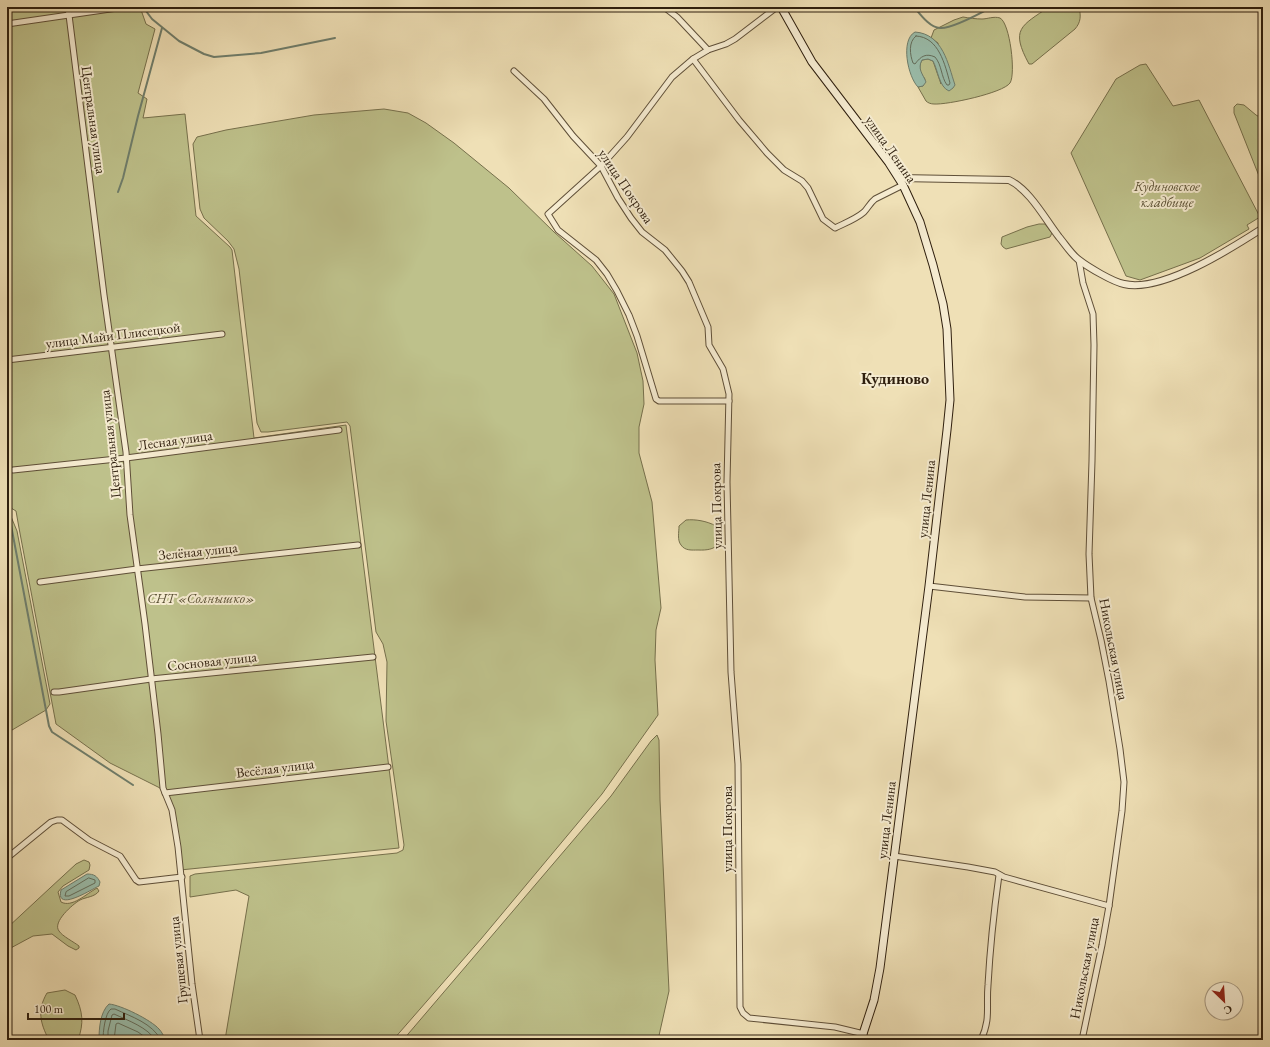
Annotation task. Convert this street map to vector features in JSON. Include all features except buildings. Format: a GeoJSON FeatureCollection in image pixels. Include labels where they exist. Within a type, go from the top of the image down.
{"type":"FeatureCollection","features":[{"type":"Feature","properties":{"kind":"main road","name":"улица Ленина"},"geometry":{"type":"LineString","coordinates":[[781,7],[812,62],[903,185],[920,222],[934,265],[947,329],[950,400],[929,586],[880,968],[874,1000],[862,1037]]}},
{"type":"Feature","properties":{"kind":"street","name":"Центральная улица"},"geometry":{"type":"LineString","coordinates":[[68,7],[110,347],[126,452],[130,515],[145,624],[163,788],[172,810],[182,877]]}},
{"type":"Feature","properties":{"kind":"street"},"geometry":{"type":"LineString","coordinates":[[7,24],[124,7]]}},
{"type":"Feature","properties":{"kind":"street"},"geometry":{"type":"LineString","coordinates":[[664,7],[677,17],[708,50]]}},
{"type":"Feature","properties":{"kind":"street"},"geometry":{"type":"LineString","coordinates":[[729,401],[659,401],[656,399],[637,336],[629,315],[614,285],[596,260],[558,230],[548,214],[601,166],[627,137],[672,77],[693,59],[708,50],[726,44],[735,39],[777,7]]}},
{"type":"Feature","properties":{"kind":"street"},"geometry":{"type":"LineString","coordinates":[[693,59],[767,154],[784,170],[802,181],[808,188],[823,219],[835,228],[857,217],[875,199],[903,185]]}},
{"type":"Feature","properties":{"kind":"street","name":"улица Покрова"},"geometry":{"type":"LineString","coordinates":[[514,71],[544,99],[573,136],[601,166],[618,198],[631,218],[642,232],[665,250],[689,282],[708,327],[709,345],[722,369],[729,394],[727,482],[731,672],[738,764],[740,1007],[743,1013],[749,1018],[835,1027],[862,1037]]}},
{"type":"Feature","properties":{"kind":"street"},"geometry":{"type":"LineString","coordinates":[[899,178],[1010,180],[1017,184],[1025,192],[1079,260],[1106,277],[1124,284],[1141,285],[1152,283],[1184,272],[1240,243],[1263,228]]}},
{"type":"Feature","properties":{"kind":"street","name":"Никольская улица"},"geometry":{"type":"LineString","coordinates":[[1079,260],[1083,283],[1093,314],[1093,438],[1089,554],[1091,598],[1102,640],[1124,782],[1122,811],[1109,906],[1082,1040]]}},
{"type":"Feature","properties":{"kind":"street","name":"улица Майи Плисецкой"},"geometry":{"type":"LineString","coordinates":[[7,360],[222,334]]}},
{"type":"Feature","properties":{"kind":"street","name":"Лесная улица"},"geometry":{"type":"LineString","coordinates":[[13,470],[126,458],[339,430]]}},
{"type":"Feature","properties":{"kind":"street","name":"Зелёная улица"},"geometry":{"type":"LineString","coordinates":[[40,582],[137,569],[358,545]]}},
{"type":"Feature","properties":{"kind":"street"},"geometry":{"type":"LineString","coordinates":[[929,586],[1025,597],[1091,598]]}},
{"type":"Feature","properties":{"kind":"street","name":"Сосновая улица"},"geometry":{"type":"LineString","coordinates":[[54,692],[151,679],[373,657]]}},
{"type":"Feature","properties":{"kind":"street","name":"Весёлая улица"},"geometry":{"type":"LineString","coordinates":[[165,793],[388,767]]}},
{"type":"Feature","properties":{"kind":"street"},"geometry":{"type":"LineString","coordinates":[[7,858],[51,822],[62,820],[90,840],[120,856],[136,880],[139,882],[182,877]]}},
{"type":"Feature","properties":{"kind":"street"},"geometry":{"type":"LineString","coordinates":[[894,856],[995,872],[1004,877],[1109,906]]}},
{"type":"Feature","properties":{"kind":"street"},"geometry":{"type":"LineString","coordinates":[[981,1040],[986,1029],[988,1019],[987,988],[999,874]]}},
{"type":"Feature","properties":{"kind":"street","name":"Грушевая улица"},"geometry":{"type":"LineString","coordinates":[[182,877],[192,984],[200,1040]]}},
{"type":"Feature","properties":{"kind":"green space","name":"СНТ «Солнышко»"},"geometry":{"type":"Polygon","coordinates":[[[7,7],[140,7],[146,24],[155,29],[138,93],[147,99],[143,118],[185,114],[196,216],[232,250],[254,438],[346,425],[399,848],[180,870],[173,821],[168,803],[160,788],[110,763],[56,724],[16,511],[11,508],[7,490],[7,7]]]}},
{"type":"Feature","properties":{"kind":"green space"},"geometry":{"type":"Polygon","coordinates":[[[1049,7],[1079,7],[1079,21],[1075,29],[1032,64],[1029,64],[1020,43],[1021,30],[1031,19],[1049,7]]]}},
{"type":"Feature","properties":{"kind":"green space"},"geometry":{"type":"Polygon","coordinates":[[[963,17],[982,19],[998,17],[1004,22],[1011,49],[1012,78],[1010,83],[997,91],[974,98],[941,104],[930,103],[926,101],[918,87],[923,86],[925,79],[920,70],[920,65],[922,60],[928,59],[933,61],[941,84],[938,43],[931,38],[934,30],[963,17]]]}},
{"type":"Feature","properties":{"kind":"green space","name":"Кудиновское кладбище"},"geometry":{"type":"Polygon","coordinates":[[[1146,64],[1173,106],[1199,100],[1260,217],[1247,225],[1249,229],[1200,258],[1140,280],[1126,276],[1071,153],[1116,79],[1140,65],[1146,64]]]}},
{"type":"Feature","properties":{"kind":"green space"},"geometry":{"type":"Polygon","coordinates":[[[1237,104],[1244,105],[1263,119],[1263,186],[1234,113],[1234,107],[1237,104]]]}},
{"type":"Feature","properties":{"kind":"green space"},"geometry":{"type":"Polygon","coordinates":[[[384,109],[408,113],[426,123],[454,143],[509,188],[554,232],[592,266],[614,294],[637,353],[643,381],[644,404],[639,427],[639,453],[652,502],[661,608],[656,630],[655,660],[658,715],[602,794],[481,939],[393,1040],[225,1040],[249,896],[236,890],[190,897],[190,876],[195,874],[397,853],[403,850],[404,845],[386,721],[387,662],[383,644],[376,632],[350,426],[347,422],[261,432],[257,423],[239,269],[234,249],[228,241],[204,218],[200,209],[193,144],[197,137],[226,130],[314,115],[384,109]]]}},
{"type":"Feature","properties":{"kind":"green space"},"geometry":{"type":"Polygon","coordinates":[[[1039,224],[1045,224],[1052,233],[1050,237],[1006,249],[1001,244],[1002,237],[1039,224]]]}},
{"type":"Feature","properties":{"kind":"green space"},"geometry":{"type":"Polygon","coordinates":[[[7,507],[17,531],[50,704],[46,710],[7,733],[7,507]]]}},
{"type":"Feature","properties":{"kind":"green space"},"geometry":{"type":"Polygon","coordinates":[[[686,520],[701,521],[716,526],[720,537],[717,545],[714,548],[704,550],[689,550],[684,548],[679,541],[678,536],[679,526],[686,520]]]}},
{"type":"Feature","properties":{"kind":"green space"},"geometry":{"type":"Polygon","coordinates":[[[657,735],[659,740],[660,800],[669,991],[658,1040],[403,1040],[611,796],[657,735]]]}},
{"type":"Feature","properties":{"kind":"green space"},"geometry":{"type":"Polygon","coordinates":[[[84,860],[89,862],[89,870],[63,886],[58,892],[61,902],[70,903],[79,900],[97,888],[99,891],[95,895],[80,900],[73,905],[58,923],[59,931],[79,946],[79,948],[76,950],[68,946],[52,934],[33,936],[7,950],[7,928],[76,864],[84,860]]]}},
{"type":"Feature","properties":{"kind":"green space"},"geometry":{"type":"Polygon","coordinates":[[[65,990],[75,995],[80,1007],[82,1023],[78,1040],[49,1040],[43,1028],[41,1016],[42,1005],[47,993],[65,990]]]}},
{"type":"Feature","properties":{"kind":"water"},"geometry":{"type":"Polygon","coordinates":[[[915,32],[932,38],[943,51],[955,85],[949,91],[943,86],[933,61],[928,59],[922,60],[920,66],[926,82],[923,86],[918,87],[914,82],[907,59],[907,50],[910,36],[915,32]]]}},
{"type":"Feature","properties":{"kind":"water"},"geometry":{"type":"Polygon","coordinates":[[[87,874],[96,877],[100,882],[99,886],[75,898],[63,900],[61,897],[61,890],[87,874]]]}},
{"type":"Feature","properties":{"kind":"water"},"geometry":{"type":"Polygon","coordinates":[[[109,1004],[128,1010],[150,1021],[160,1030],[166,1040],[99,1040],[102,1016],[109,1004]]]}},
{"type":"Feature","properties":{"kind":"waterway"},"geometry":{"type":"LineString","coordinates":[[145,7],[152,19],[179,41],[204,54],[214,57],[261,53],[335,38]]}},
{"type":"Feature","properties":{"kind":"waterway"},"geometry":{"type":"LineString","coordinates":[[914,7],[929,23],[940,28],[952,26],[974,17],[992,7]]}},
{"type":"Feature","properties":{"kind":"waterway"},"geometry":{"type":"LineString","coordinates":[[118,192],[123,178],[162,28]]}},
{"type":"Feature","properties":{"kind":"waterway"},"geometry":{"type":"LineString","coordinates":[[7,496],[11,525],[49,726],[52,732],[133,785]]}},
{"type":"Feature","properties":{"kind":"district","name":"Кудиново"},"geometry":{"type":"Point","coordinates":[895,378]}}]}
